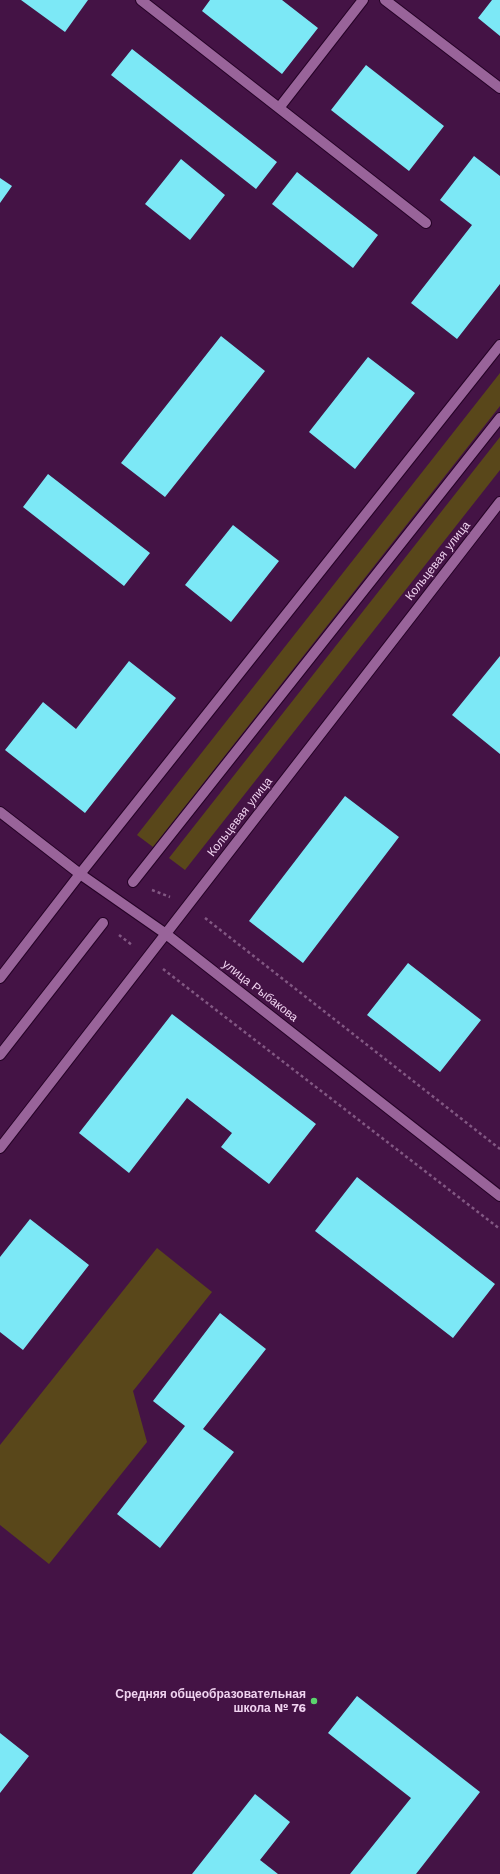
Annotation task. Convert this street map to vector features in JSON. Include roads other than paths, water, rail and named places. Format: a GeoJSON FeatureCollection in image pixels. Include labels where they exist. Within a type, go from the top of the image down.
{"type":"FeatureCollection","features":[{"type":"Feature","properties":{"kind":"main road"},"geometry":{"type":"LineString","coordinates":[[141,0],[426,223]]}},
{"type":"Feature","properties":{"kind":"main road"},"geometry":{"type":"LineString","coordinates":[[279,108],[363,0]]}},
{"type":"Feature","properties":{"kind":"main road"},"geometry":{"type":"LineString","coordinates":[[385,0],[500,88]]}},
{"type":"Feature","properties":{"kind":"main road"},"geometry":{"type":"LineString","coordinates":[[0,978],[80,874],[500,345]]}},
{"type":"Feature","properties":{"kind":"main road"},"geometry":{"type":"LineString","coordinates":[[133,882],[500,418]]}},
{"type":"Feature","properties":{"kind":"main road","name":"Кольцевая улица"},"geometry":{"type":"LineString","coordinates":[[0,1148],[500,502]]}},
{"type":"Feature","properties":{"kind":"main road","name":"улица Рыбакова"},"geometry":{"type":"LineString","coordinates":[[0,812],[80,874],[166,934],[500,1196]]}},
{"type":"Feature","properties":{"kind":"main road"},"geometry":{"type":"LineString","coordinates":[[0,1056],[103,923]]}},
{"type":"Feature","properties":{"kind":"place","name":"Средняя общеобразовательная школа № 76"},"geometry":{"type":"Point","coordinates":[314,1701]}}]}
